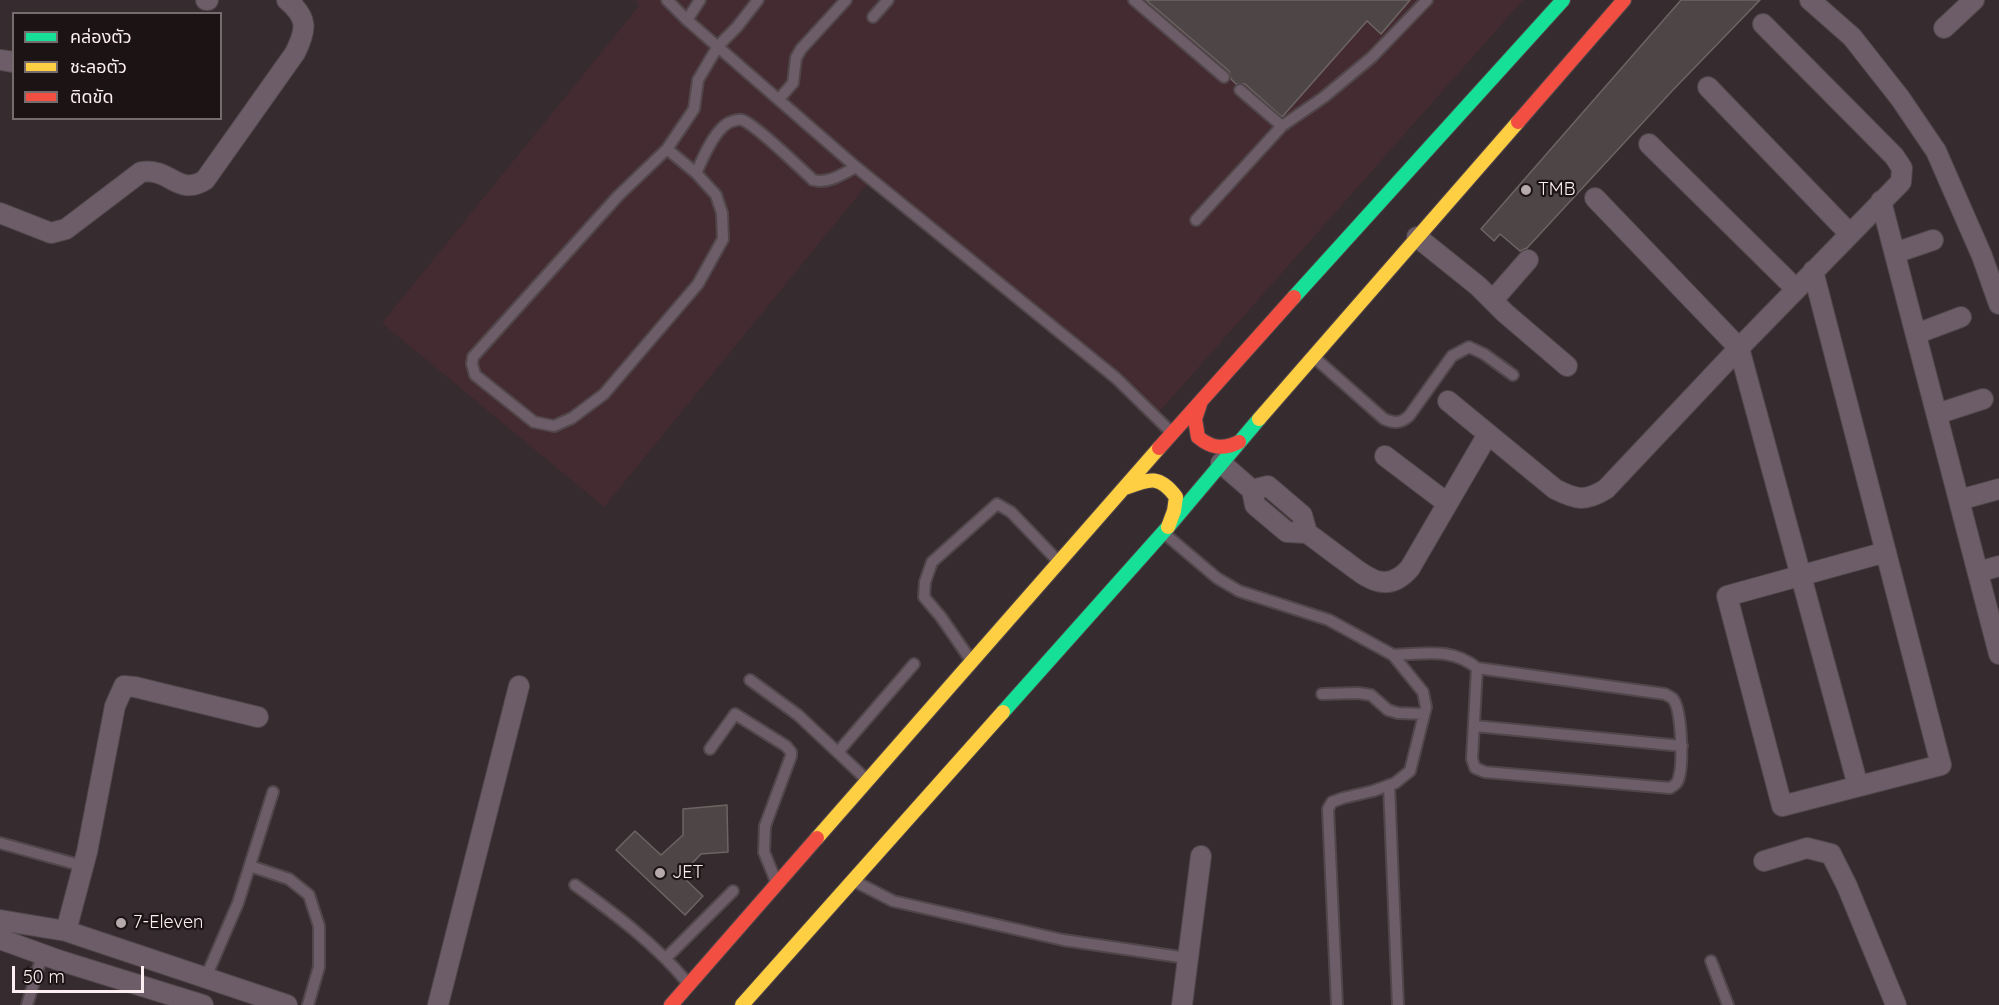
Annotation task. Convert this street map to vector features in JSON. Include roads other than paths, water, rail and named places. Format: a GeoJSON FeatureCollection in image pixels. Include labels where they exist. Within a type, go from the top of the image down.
{"type":"FeatureCollection","features":[{"type":"Feature","properties":{"kind":"main road"},"geometry":{"type":"LineString","coordinates":[[670,1005],[1172,433],[1563,0]]}},
{"type":"Feature","properties":{"kind":"main road"},"geometry":{"type":"LineString","coordinates":[[742,1005],[1166,529],[1624,0]]}},
{"type":"Feature","properties":{"kind":"main road"},"geometry":{"type":"LineString","coordinates":[[1200,404],[1195,419],[1198,438],[1212,447],[1220,448],[1231,447],[1239,442]]}},
{"type":"Feature","properties":{"kind":"main road"},"geometry":{"type":"LineString","coordinates":[[1125,488],[1155,478],[1164,482],[1176,497],[1174,511],[1166,529]]}},
{"type":"Feature","properties":{"kind":"street"},"geometry":{"type":"LineString","coordinates":[[0,213],[51,233],[66,229],[141,172],[154,170],[184,185],[195,186],[205,180],[295,53],[303,38],[304,24],[299,10],[287,0]]}},
{"type":"Feature","properties":{"kind":"street"},"geometry":{"type":"LineString","coordinates":[[1810,0],[1852,38],[1900,98],[1936,152],[1982,256],[1999,304]]}},
{"type":"Feature","properties":{"kind":"street"},"geometry":{"type":"LineString","coordinates":[[1944,28],[1974,0]]}},
{"type":"Feature","properties":{"kind":"street"},"geometry":{"type":"LineString","coordinates":[[1448,401],[1556,489],[1569,496],[1591,498],[1606,489],[1738,348],[1901,182],[1902,168],[1894,156],[1763,24]]}},
{"type":"Feature","properties":{"kind":"street"},"geometry":{"type":"LineString","coordinates":[[1708,87],[1850,234]]}},
{"type":"Feature","properties":{"kind":"street"},"geometry":{"type":"LineString","coordinates":[[1649,144],[1796,289]]}},
{"type":"Feature","properties":{"kind":"street"},"geometry":{"type":"LineString","coordinates":[[1595,198],[1738,348],[1858,786]]}},
{"type":"Feature","properties":{"kind":"street"},"geometry":{"type":"LineString","coordinates":[[1881,201],[1999,650]]}},
{"type":"Feature","properties":{"kind":"street"},"geometry":{"type":"LineString","coordinates":[[1417,237],[1567,366]]}},
{"type":"Feature","properties":{"kind":"street"},"geometry":{"type":"LineString","coordinates":[[1895,253],[1933,240]]}},
{"type":"Feature","properties":{"kind":"street"},"geometry":{"type":"LineString","coordinates":[[1493,300],[1527,260]]}},
{"type":"Feature","properties":{"kind":"street"},"geometry":{"type":"LineString","coordinates":[[1813,271],[1886,552],[1941,765],[1782,806],[1727,596],[1886,552]]}},
{"type":"Feature","properties":{"kind":"street"},"geometry":{"type":"LineString","coordinates":[[1916,334],[1961,317]]}},
{"type":"Feature","properties":{"kind":"street"},"geometry":{"type":"LineString","coordinates":[[1937,414],[1983,399]]}},
{"type":"Feature","properties":{"kind":"street"},"geometry":{"type":"LineString","coordinates":[[1221,463],[1252,490],[1268,486],[1302,515],[1307,533],[1369,579],[1384,583],[1404,575],[1410,568],[1488,434]]}},
{"type":"Feature","properties":{"kind":"street"},"geometry":{"type":"LineString","coordinates":[[1385,456],[1447,503]]}},
{"type":"Feature","properties":{"kind":"street"},"geometry":{"type":"LineString","coordinates":[[1959,500],[1999,489]]}},
{"type":"Feature","properties":{"kind":"street"},"geometry":{"type":"LineString","coordinates":[[1978,572],[1999,566]]}},
{"type":"Feature","properties":{"kind":"street"},"geometry":{"type":"LineString","coordinates":[[66,931],[83,866],[117,697],[124,686],[258,717]]}},
{"type":"Feature","properties":{"kind":"street"},"geometry":{"type":"LineString","coordinates":[[438,1005],[519,686]]}},
{"type":"Feature","properties":{"kind":"street"},"geometry":{"type":"LineString","coordinates":[[1764,861],[1807,848],[1831,854],[1847,886],[1896,1005]]}},
{"type":"Feature","properties":{"kind":"street"},"geometry":{"type":"LineString","coordinates":[[1182,1005],[1201,856]]}},
{"type":"Feature","properties":{"kind":"street"},"geometry":{"type":"LineString","coordinates":[[0,920],[66,931],[287,1005]]}},
{"type":"Feature","properties":{"kind":"street"},"geometry":{"type":"LineString","coordinates":[[0,939],[200,1004],[206,977]]}},
{"type":"Feature","properties":{"kind":"lane"},"geometry":{"type":"LineString","coordinates":[[667,0],[856,167],[1116,378],[1172,433]]}},
{"type":"Feature","properties":{"kind":"lane"},"geometry":{"type":"LineString","coordinates":[[687,20],[700,0]]}},
{"type":"Feature","properties":{"kind":"lane"},"geometry":{"type":"LineString","coordinates":[[668,149],[696,173],[716,195],[722,213],[723,239],[698,284],[604,394],[572,418],[554,426],[534,422],[476,375],[472,364],[473,357],[618,196],[668,149],[694,109],[698,80],[718,46],[737,27],[758,0]]}},
{"type":"Feature","properties":{"kind":"lane"},"geometry":{"type":"LineString","coordinates":[[779,99],[793,83],[796,58],[801,49],[846,0]]}},
{"type":"Feature","properties":{"kind":"lane"},"geometry":{"type":"LineString","coordinates":[[873,17],[888,0]]}},
{"type":"Feature","properties":{"kind":"lane"},"geometry":{"type":"LineString","coordinates":[[1134,0],[1224,77]]}},
{"type":"Feature","properties":{"kind":"lane"},"geometry":{"type":"LineString","coordinates":[[1196,220],[1282,126],[1324,97],[1372,57],[1427,0]]}},
{"type":"Feature","properties":{"kind":"lane"},"geometry":{"type":"LineString","coordinates":[[1240,90],[1282,126]]}},
{"type":"Feature","properties":{"kind":"lane"},"geometry":{"type":"LineString","coordinates":[[696,173],[714,138],[726,124],[742,120],[813,180],[821,182],[833,179],[856,167]]}},
{"type":"Feature","properties":{"kind":"lane"},"geometry":{"type":"LineString","coordinates":[[1313,357],[1384,419],[1393,423],[1402,422],[1409,416],[1452,356],[1461,350],[1469,347],[1484,354],[1513,375]]}},
{"type":"Feature","properties":{"kind":"lane"},"geometry":{"type":"LineString","coordinates":[[972,662],[924,597],[925,582],[932,562],[997,504],[1011,512],[1059,563]]}},
{"type":"Feature","properties":{"kind":"lane"},"geometry":{"type":"LineString","coordinates":[[1166,529],[1217,578],[1239,591],[1329,620],[1393,655],[1423,692],[1426,708],[1410,771],[1389,785],[1374,791],[1332,802],[1328,809],[1337,1005]]}},
{"type":"Feature","properties":{"kind":"lane"},"geometry":{"type":"LineString","coordinates":[[1393,655],[1450,653],[1467,660],[1477,668],[1665,694],[1673,699],[1678,711],[1682,746],[1680,776],[1677,784],[1670,788],[1485,772],[1475,768],[1472,759],[1477,668]]}},
{"type":"Feature","properties":{"kind":"lane"},"geometry":{"type":"LineString","coordinates":[[838,752],[914,664]]}},
{"type":"Feature","properties":{"kind":"lane"},"geometry":{"type":"LineString","coordinates":[[750,680],[798,715],[868,781]]}},
{"type":"Feature","properties":{"kind":"lane"},"geometry":{"type":"LineString","coordinates":[[1322,694],[1371,695],[1388,710],[1398,713],[1424,714]]}},
{"type":"Feature","properties":{"kind":"lane"},"geometry":{"type":"LineString","coordinates":[[710,749],[735,714],[786,746],[791,752],[765,826],[764,852],[777,885]]}},
{"type":"Feature","properties":{"kind":"lane"},"geometry":{"type":"LineString","coordinates":[[1475,726],[1682,746]]}},
{"type":"Feature","properties":{"kind":"lane"},"geometry":{"type":"LineString","coordinates":[[1389,785],[1398,1005]]}},
{"type":"Feature","properties":{"kind":"lane"},"geometry":{"type":"LineString","coordinates":[[206,977],[238,903],[273,792]]}},
{"type":"Feature","properties":{"kind":"lane"},"geometry":{"type":"LineString","coordinates":[[0,843],[83,866]]}},
{"type":"Feature","properties":{"kind":"lane"},"geometry":{"type":"LineString","coordinates":[[250,866],[289,879],[309,895],[319,926],[319,967],[308,1005]]}},
{"type":"Feature","properties":{"kind":"lane"},"geometry":{"type":"LineString","coordinates":[[853,881],[904,904],[1063,940],[1187,958]]}},
{"type":"Feature","properties":{"kind":"lane"},"geometry":{"type":"LineString","coordinates":[[575,885],[610,910],[666,958],[688,984]]}},
{"type":"Feature","properties":{"kind":"lane"},"geometry":{"type":"LineString","coordinates":[[666,958],[733,891]]}},
{"type":"Feature","properties":{"kind":"lane"},"geometry":{"type":"LineString","coordinates":[[27,1005],[43,953]]}},
{"type":"Feature","properties":{"kind":"lane"},"geometry":{"type":"LineString","coordinates":[[1711,961],[1728,1005]]}},
{"type":"Feature","properties":{"kind":"place","name":"TMB"},"geometry":{"type":"Point","coordinates":[1526,190]}},
{"type":"Feature","properties":{"kind":"place","name":"JET"},"geometry":{"type":"Point","coordinates":[660,873]}},
{"type":"Feature","properties":{"kind":"place","name":"7-Eleven"},"geometry":{"type":"Point","coordinates":[121,923]}}]}
